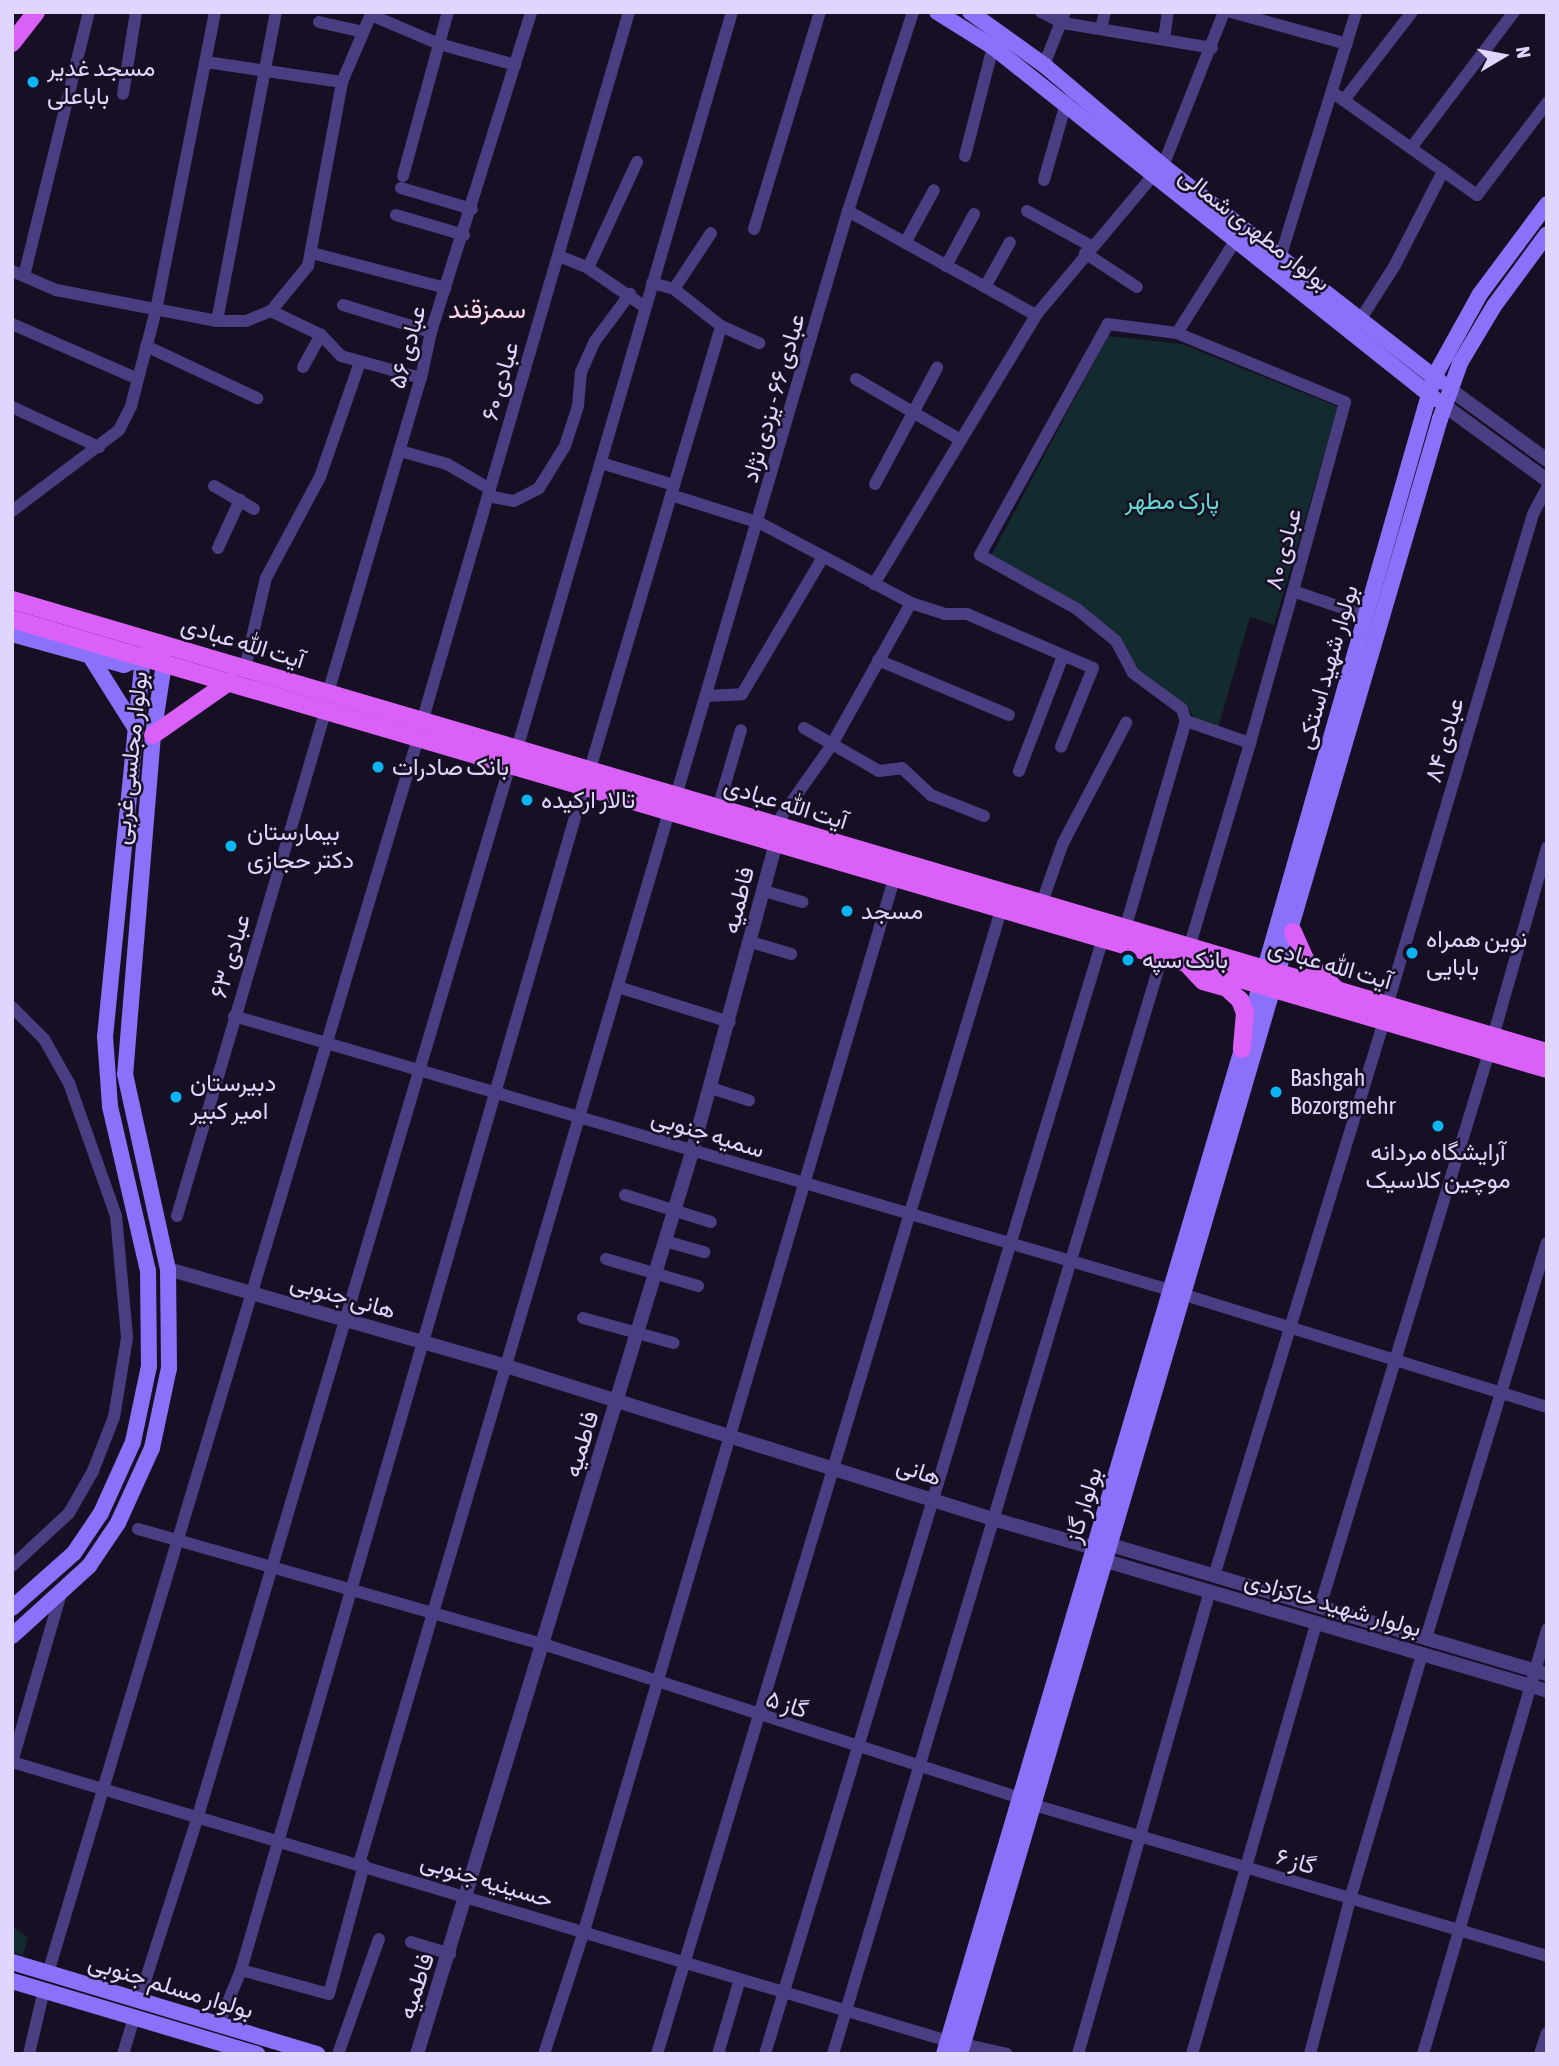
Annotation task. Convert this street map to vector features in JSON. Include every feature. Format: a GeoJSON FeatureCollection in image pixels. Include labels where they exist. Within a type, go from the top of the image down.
{"type":"FeatureCollection","features":[{"type":"Feature","properties":{"kind":"main road"},"geometry":{"type":"LineString","coordinates":[[12,43],[36,12]]}},
{"type":"Feature","properties":{"kind":"main road","name":"بولوار مطهری شمالی"},"geometry":{"type":"LineString","coordinates":[[937,12],[1069,97],[1157,171],[1234,243],[1428,395],[1448,398]]}},
{"type":"Feature","properties":{"kind":"main road","name":"بولوار مطهری شمالی"},"geometry":{"type":"LineString","coordinates":[[975,14],[1044,65],[1069,97]]}},
{"type":"Feature","properties":{"kind":"main road","name":"بولوار مطهری شمالی"},"geometry":{"type":"LineString","coordinates":[[1157,171],[1280,258],[1434,377],[1448,398]]}},
{"type":"Feature","properties":{"kind":"main road","name":"بولوار شهید استکی"},"geometry":{"type":"LineString","coordinates":[[1270,979],[1366,616],[1434,377],[1443,352],[1480,294],[1547,204]]}},
{"type":"Feature","properties":{"kind":"main road","name":"بولوار شهید استکی"},"geometry":{"type":"LineString","coordinates":[[1270,979],[1293,932],[1448,398],[1461,363],[1493,306],[1547,234]]}},
{"type":"Feature","properties":{"kind":"main road","name":"آیت الله عبادی"},"geometry":{"type":"LineString","coordinates":[[12,600],[245,668],[327,701],[673,804],[776,843],[894,879],[1162,957],[1186,956]]}},
{"type":"Feature","properties":{"kind":"main road","name":"آیت الله عبادی"},"geometry":{"type":"LineString","coordinates":[[12,618],[164,664],[327,701]]}},
{"type":"Feature","properties":{"kind":"main road"},"geometry":{"type":"LineString","coordinates":[[12,634],[124,665],[142,657]]}},
{"type":"Feature","properties":{"kind":"main road","name":"بولوار مجلسی غربی"},"geometry":{"type":"LineString","coordinates":[[12,1608],[74,1553],[101,1513],[133,1442],[149,1366],[146,1259],[105,1076],[104,1037],[142,657],[158,642],[164,664],[153,735],[125,1074],[167,1269],[169,1368],[152,1448],[118,1523],[89,1566],[60,1597],[12,1636]]}},
{"type":"Feature","properties":{"kind":"main road"},"geometry":{"type":"LineString","coordinates":[[90,656],[134,726]]}},
{"type":"Feature","properties":{"kind":"main road"},"geometry":{"type":"LineString","coordinates":[[153,735],[230,681]]}},
{"type":"Feature","properties":{"kind":"main road","name":"آیت الله عبادی"},"geometry":{"type":"LineString","coordinates":[[673,804],[718,808],[1125,929],[1186,956],[1491,1044],[1547,1069]]}},
{"type":"Feature","properties":{"kind":"main road"},"geometry":{"type":"LineString","coordinates":[[1293,932],[1306,961],[1340,992]]}},
{"type":"Feature","properties":{"kind":"main road"},"geometry":{"type":"LineString","coordinates":[[1186,956],[1203,981],[1227,988],[1240,1000],[1245,1013],[1242,1049]]}},
{"type":"Feature","properties":{"kind":"main road","name":"آیت الله عبادی"},"geometry":{"type":"LineString","coordinates":[[1270,979],[1340,992],[1386,1013]]}},
{"type":"Feature","properties":{"kind":"main road","name":"بولوار گاز"},"geometry":{"type":"LineString","coordinates":[[1027,1801],[1109,1553],[1242,1049],[1270,979]]}},
{"type":"Feature","properties":{"kind":"main road","name":"بولوار گاز"},"geometry":{"type":"LineString","coordinates":[[954,2048],[1027,1801],[1094,1548],[1178,1293],[1270,979]]}},
{"type":"Feature","properties":{"kind":"main road","name":"آیت الله عبادی"},"geometry":{"type":"LineString","coordinates":[[1491,1044],[1547,1052]]}},
{"type":"Feature","properties":{"kind":"main road","name":"بولوار مسلم جنوبی"},"geometry":{"type":"LineString","coordinates":[[12,1962],[317,2054]]}},
{"type":"Feature","properties":{"kind":"main road","name":"بولوار مسلم جنوبی"},"geometry":{"type":"LineString","coordinates":[[12,1981],[134,2017],[212,2047],[257,2054]]}},
{"type":"Feature","properties":{"kind":"street"},"geometry":{"type":"LineString","coordinates":[[89,12],[18,274],[56,290],[217,321],[246,321],[271,311],[308,266],[342,82],[372,14],[439,44],[515,65]]}},
{"type":"Feature","properties":{"kind":"street"},"geometry":{"type":"LineString","coordinates":[[122,94],[136,12]]}},
{"type":"Feature","properties":{"kind":"street"},"geometry":{"type":"LineString","coordinates":[[12,511],[119,430],[138,379],[156,310],[215,12]]}},
{"type":"Feature","properties":{"kind":"street"},"geometry":{"type":"LineString","coordinates":[[217,321],[276,12]]}},
{"type":"Feature","properties":{"kind":"street"},"geometry":{"type":"LineString","coordinates":[[448,12],[402,182],[472,209]]}},
{"type":"Feature","properties":{"kind":"street","name":"عبادی ۵۶"},"geometry":{"type":"LineString","coordinates":[[327,701],[421,378],[430,332],[464,235],[531,12]]}},
{"type":"Feature","properties":{"kind":"street","name":"عبادی ۶۰"},"geometry":{"type":"LineString","coordinates":[[48,1973],[106,1789],[420,730],[629,12]]}},
{"type":"Feature","properties":{"kind":"street"},"geometry":{"type":"LineString","coordinates":[[139,2000],[198,1816],[601,463],[732,12]]}},
{"type":"Feature","properties":{"kind":"street"},"geometry":{"type":"LineString","coordinates":[[754,229],[820,12]]}},
{"type":"Feature","properties":{"kind":"street","name":"عبادی ۶۶ - یزدی نژاد"},"geometry":{"type":"LineString","coordinates":[[241,1970],[329,1994],[362,1864],[433,1613],[673,804],[760,523],[848,211],[913,12]]}},
{"type":"Feature","properties":{"kind":"street"},"geometry":{"type":"LineString","coordinates":[[1041,12],[1101,29],[1212,48]]}},
{"type":"Feature","properties":{"kind":"street"},"geometry":{"type":"LineString","coordinates":[[1101,29],[1105,12]]}},
{"type":"Feature","properties":{"kind":"street"},"geometry":{"type":"LineString","coordinates":[[1164,39],[1168,12]]}},
{"type":"Feature","properties":{"kind":"street"},"geometry":{"type":"LineString","coordinates":[[874,584],[1035,315],[1088,249],[1157,171],[1212,48],[1224,12]]}},
{"type":"Feature","properties":{"kind":"street"},"geometry":{"type":"LineString","coordinates":[[1231,12],[1347,44]]}},
{"type":"Feature","properties":{"kind":"street"},"geometry":{"type":"LineString","coordinates":[[1280,258],[1356,12]]}},
{"type":"Feature","properties":{"kind":"street"},"geometry":{"type":"LineString","coordinates":[[1344,100],[1412,12]]}},
{"type":"Feature","properties":{"kind":"street"},"geometry":{"type":"LineString","coordinates":[[1411,148],[1514,12]]}},
{"type":"Feature","properties":{"kind":"street"},"geometry":{"type":"LineString","coordinates":[[1044,65],[1064,18]]}},
{"type":"Feature","properties":{"kind":"street"},"geometry":{"type":"LineString","coordinates":[[319,22],[363,32]]}},
{"type":"Feature","properties":{"kind":"street"},"geometry":{"type":"LineString","coordinates":[[965,156],[993,47]]}},
{"type":"Feature","properties":{"kind":"street"},"geometry":{"type":"LineString","coordinates":[[206,62],[342,82]]}},
{"type":"Feature","properties":{"kind":"street"},"geometry":{"type":"LineString","coordinates":[[1332,92],[1477,195],[1547,103]]}},
{"type":"Feature","properties":{"kind":"street"},"geometry":{"type":"LineString","coordinates":[[1044,180],[1069,97]]}},
{"type":"Feature","properties":{"kind":"street"},"geometry":{"type":"LineString","coordinates":[[588,268],[636,162]]}},
{"type":"Feature","properties":{"kind":"street"},"geometry":{"type":"LineString","coordinates":[[1360,320],[1395,265],[1443,171]]}},
{"type":"Feature","properties":{"kind":"street"},"geometry":{"type":"LineString","coordinates":[[905,243],[934,190]]}},
{"type":"Feature","properties":{"kind":"street"},"geometry":{"type":"LineString","coordinates":[[848,211],[1035,315]]}},
{"type":"Feature","properties":{"kind":"street"},"geometry":{"type":"LineString","coordinates":[[1027,211],[1088,249],[1137,287]]}},
{"type":"Feature","properties":{"kind":"street"},"geometry":{"type":"LineString","coordinates":[[946,266],[974,214]]}},
{"type":"Feature","properties":{"kind":"street"},"geometry":{"type":"LineString","coordinates":[[396,215],[464,235]]}},
{"type":"Feature","properties":{"kind":"street"},"geometry":{"type":"LineString","coordinates":[[674,289],[711,233]]}},
{"type":"Feature","properties":{"kind":"street"},"geometry":{"type":"LineString","coordinates":[[985,287],[1010,242]]}},
{"type":"Feature","properties":{"kind":"street"},"geometry":{"type":"LineString","coordinates":[[1177,333],[1234,243]]}},
{"type":"Feature","properties":{"kind":"street"},"geometry":{"type":"LineString","coordinates":[[312,253],[445,288]]}},
{"type":"Feature","properties":{"kind":"street"},"geometry":{"type":"LineString","coordinates":[[559,256],[588,268],[630,294],[645,307]]}},
{"type":"Feature","properties":{"kind":"street"},"geometry":{"type":"LineString","coordinates":[[652,283],[674,289],[721,326],[760,342]]}},
{"type":"Feature","properties":{"kind":"street"},"geometry":{"type":"LineString","coordinates":[[400,450],[447,464],[489,493],[514,501],[539,488],[565,446],[578,405],[581,372],[595,341],[630,294]]}},
{"type":"Feature","properties":{"kind":"street"},"geometry":{"type":"LineString","coordinates":[[343,305],[430,332]]}},
{"type":"Feature","properties":{"kind":"street"},"geometry":{"type":"LineString","coordinates":[[271,311],[321,335],[341,356],[421,378]]}},
{"type":"Feature","properties":{"kind":"street"},"geometry":{"type":"LineString","coordinates":[[12,324],[138,379]]}},
{"type":"Feature","properties":{"kind":"street","name":"عبادی ۸۰"},"geometry":{"type":"LineString","coordinates":[[1186,721],[1182,709],[1133,673],[1116,641],[1077,609],[980,555],[1108,324],[1177,333],[1345,402],[1250,743],[1186,956]]}},
{"type":"Feature","properties":{"kind":"street"},"geometry":{"type":"LineString","coordinates":[[219,2024],[241,1970],[721,326]]}},
{"type":"Feature","properties":{"kind":"street"},"geometry":{"type":"LineString","coordinates":[[303,367],[321,335]]}},
{"type":"Feature","properties":{"kind":"street"},"geometry":{"type":"LineString","coordinates":[[146,346],[257,398]]}},
{"type":"Feature","properties":{"kind":"street"},"geometry":{"type":"LineString","coordinates":[[245,668],[266,578],[320,477],[360,362]]}},
{"type":"Feature","properties":{"kind":"street"},"geometry":{"type":"LineString","coordinates":[[876,484],[937,368]]}},
{"type":"Feature","properties":{"kind":"street"},"geometry":{"type":"LineString","coordinates":[[856,379],[961,440]]}},
{"type":"Feature","properties":{"kind":"street","name":"بولوار مطهری شمالی"},"geometry":{"type":"LineString","coordinates":[[1448,398],[1545,452]]}},
{"type":"Feature","properties":{"kind":"street","name":"بولوار مطهری شمالی"},"geometry":{"type":"LineString","coordinates":[[1448,398],[1547,480]]}},
{"type":"Feature","properties":{"kind":"street"},"geometry":{"type":"LineString","coordinates":[[12,407],[99,447]]}},
{"type":"Feature","properties":{"kind":"street"},"geometry":{"type":"LineString","coordinates":[[1531,468],[1545,452]]}},
{"type":"Feature","properties":{"kind":"street"},"geometry":{"type":"LineString","coordinates":[[601,463],[760,523],[911,603],[944,614],[967,614],[1093,668],[1061,747]]}},
{"type":"Feature","properties":{"kind":"street"},"geometry":{"type":"LineString","coordinates":[[214,486],[254,509]]}},
{"type":"Feature","properties":{"kind":"street","name":"عبادی ۸۴"},"geometry":{"type":"LineString","coordinates":[[1214,1576],[1386,1013],[1533,514],[1547,488]]}},
{"type":"Feature","properties":{"kind":"street"},"geometry":{"type":"LineString","coordinates":[[218,548],[240,500]]}},
{"type":"Feature","properties":{"kind":"street"},"geometry":{"type":"LineString","coordinates":[[707,696],[742,694],[822,557]]}},
{"type":"Feature","properties":{"kind":"street"},"geometry":{"type":"LineString","coordinates":[[1293,591],[1366,616]]}},
{"type":"Feature","properties":{"kind":"street"},"geometry":{"type":"LineString","coordinates":[[781,817],[831,746],[911,603]]}},
{"type":"Feature","properties":{"kind":"street"},"geometry":{"type":"LineString","coordinates":[[1019,771],[1063,656]]}},
{"type":"Feature","properties":{"kind":"street"},"geometry":{"type":"LineString","coordinates":[[878,660],[1009,715]]}},
{"type":"Feature","properties":{"kind":"street","name":"عبادی ۶۳"},"geometry":{"type":"LineString","coordinates":[[177,1216],[327,701]]}},
{"type":"Feature","properties":{"kind":"street"},"geometry":{"type":"LineString","coordinates":[[1125,929],[1186,721],[1250,743]]}},
{"type":"Feature","properties":{"kind":"street"},"geometry":{"type":"LineString","coordinates":[[1041,905],[1063,843],[1126,723]]}},
{"type":"Feature","properties":{"kind":"street"},"geometry":{"type":"LineString","coordinates":[[804,728],[831,746],[879,771],[889,766],[902,768],[930,795],[984,816]]}},
{"type":"Feature","properties":{"kind":"street"},"geometry":{"type":"LineString","coordinates":[[718,808],[741,730]]}},
{"type":"Feature","properties":{"kind":"street","name":"فاطمیه"},"geometry":{"type":"LineString","coordinates":[[417,2054],[469,1897],[711,1088],[776,843]]}},
{"type":"Feature","properties":{"kind":"street"},"geometry":{"type":"LineString","coordinates":[[1320,1607],[1491,1044],[1547,848]]}},
{"type":"Feature","properties":{"kind":"street"},"geometry":{"type":"LineString","coordinates":[[544,2054],[584,1931],[894,879]]}},
{"type":"Feature","properties":{"kind":"street"},"geometry":{"type":"LineString","coordinates":[[764,891],[802,902]]}},
{"type":"Feature","properties":{"kind":"street"},"geometry":{"type":"LineString","coordinates":[[657,2054],[1001,910]]}},
{"type":"Feature","properties":{"kind":"street"},"geometry":{"type":"LineString","coordinates":[[765,2054],[1102,941]]}},
{"type":"Feature","properties":{"kind":"street"},"geometry":{"type":"LineString","coordinates":[[751,942],[791,954]]}},
{"type":"Feature","properties":{"kind":"street"},"geometry":{"type":"LineString","coordinates":[[833,2054],[1162,957]]}},
{"type":"Feature","properties":{"kind":"street"},"geometry":{"type":"LineString","coordinates":[[618,988],[730,1022]]}},
{"type":"Feature","properties":{"kind":"street"},"geometry":{"type":"LineString","coordinates":[[12,1007],[44,1039],[69,1083],[116,1216],[127,1338],[114,1417],[93,1471],[69,1513],[12,1566]]}},
{"type":"Feature","properties":{"kind":"street","name":"سمیه جنوبی"},"geometry":{"type":"LineString","coordinates":[[234,1016],[496,1091],[692,1152],[1071,1260],[1287,1330],[1547,1407]]}},
{"type":"Feature","properties":{"kind":"street"},"geometry":{"type":"LineString","coordinates":[[711,1088],[749,1100]]}},
{"type":"Feature","properties":{"kind":"street"},"geometry":{"type":"LineString","coordinates":[[625,1195],[711,1222]]}},
{"type":"Feature","properties":{"kind":"street"},"geometry":{"type":"LineString","coordinates":[[665,1241],[704,1252]]}},
{"type":"Feature","properties":{"kind":"street"},"geometry":{"type":"LineString","coordinates":[[1426,1638],[1547,1243]]}},
{"type":"Feature","properties":{"kind":"street"},"geometry":{"type":"LineString","coordinates":[[606,1259],[698,1286]]}},
{"type":"Feature","properties":{"kind":"street","name":"هانی جنوبی"},"geometry":{"type":"LineString","coordinates":[[167,1269],[617,1400]]}},
{"type":"Feature","properties":{"kind":"street"},"geometry":{"type":"LineString","coordinates":[[583,1318],[674,1343]]}},
{"type":"Feature","properties":{"kind":"street","name":"هانی"},"geometry":{"type":"LineString","coordinates":[[617,1400],[993,1519],[1094,1548]]}},
{"type":"Feature","properties":{"kind":"street","name":"گاز ۵"},"geometry":{"type":"LineString","coordinates":[[138,1529],[543,1644],[759,1717],[1027,1801]]}},
{"type":"Feature","properties":{"kind":"street"},"geometry":{"type":"LineString","coordinates":[[1094,1548],[1214,1576],[1541,1673]]}},
{"type":"Feature","properties":{"kind":"street","name":"بولوار شهید خاکزادی"},"geometry":{"type":"LineString","coordinates":[[1109,1553],[1210,1591],[1547,1691]]}},
{"type":"Feature","properties":{"kind":"street"},"geometry":{"type":"LineString","coordinates":[[1078,2054],[1137,1836],[1210,1591]]}},
{"type":"Feature","properties":{"kind":"street"},"geometry":{"type":"LineString","coordinates":[[12,1762],[60,1597]]}},
{"type":"Feature","properties":{"kind":"street"},"geometry":{"type":"LineString","coordinates":[[1192,2054],[1243,1867],[1316,1623]]}},
{"type":"Feature","properties":{"kind":"street"},"geometry":{"type":"LineString","coordinates":[[1423,2054],[1530,1686],[1541,1673],[1547,1629]]}},
{"type":"Feature","properties":{"kind":"street"},"geometry":{"type":"LineString","coordinates":[[1310,2054],[1350,1899],[1422,1654]]}},
{"type":"Feature","properties":{"kind":"street","name":"حسینیه جنوبی"},"geometry":{"type":"LineString","coordinates":[[12,1762],[279,1839],[846,2010],[954,2048],[1007,2054]]}},
{"type":"Feature","properties":{"kind":"street","name":"گاز ۶"},"geometry":{"type":"LineString","coordinates":[[1027,1801],[1137,1836],[1547,1956]]}},
{"type":"Feature","properties":{"kind":"street"},"geometry":{"type":"LineString","coordinates":[[338,2054],[379,1939]]}},
{"type":"Feature","properties":{"kind":"street"},"geometry":{"type":"LineString","coordinates":[[411,1942],[450,1954]]}},
{"type":"Feature","properties":{"kind":"street"},"geometry":{"type":"LineString","coordinates":[[718,2054],[740,1979]]}},
{"type":"Feature","properties":{"kind":"street"},"geometry":{"type":"LineString","coordinates":[[29,2054],[44,1990]]}},
{"type":"Feature","properties":{"kind":"street"},"geometry":{"type":"LineString","coordinates":[[122,2054],[134,2017]]}},
{"type":"Feature","properties":{"kind":"street"},"geometry":{"type":"LineString","coordinates":[[1540,2054],[1547,2033]]}},
{"type":"Feature","properties":{"kind":"green space","name":"پارک مطهر"},"geometry":{"type":"Polygon","coordinates":[[[1108,336],[1182,344],[1338,407],[1274,625],[1250,617],[1218,728],[1196,721],[1186,705],[1140,673],[1122,641],[1083,606],[991,556],[1108,336]]]}},
{"type":"Feature","properties":{"kind":"green space"},"geometry":{"type":"Polygon","coordinates":[[[12,1926],[28,1937],[23,1955],[12,1952],[12,1926]]]}},
{"type":"Feature","properties":{"kind":"place","name":"مسجد غدیر باباعلی"},"geometry":{"type":"Point","coordinates":[33,82]}},
{"type":"Feature","properties":{"kind":"place","name":"بانک صادرات"},"geometry":{"type":"Point","coordinates":[378,767]}},
{"type":"Feature","properties":{"kind":"place","name":"تالار ارکیده"},"geometry":{"type":"Point","coordinates":[527,800]}},
{"type":"Feature","properties":{"kind":"place","name":"بیمارستان دکتر حجازی"},"geometry":{"type":"Point","coordinates":[231,846]}},
{"type":"Feature","properties":{"kind":"place","name":"مسجد"},"geometry":{"type":"Point","coordinates":[847,911]}},
{"type":"Feature","properties":{"kind":"place","name":"نوین همراه بابایی"},"geometry":{"type":"Point","coordinates":[1412,953]}},
{"type":"Feature","properties":{"kind":"place","name":"بانک سپه"},"geometry":{"type":"Point","coordinates":[1128,960]}},
{"type":"Feature","properties":{"kind":"place","name":"Bashgah Bozorgmehr"},"geometry":{"type":"Point","coordinates":[1276,1092]}},
{"type":"Feature","properties":{"kind":"place","name":"دبیرستان امیر کبیر"},"geometry":{"type":"Point","coordinates":[176,1097]}},
{"type":"Feature","properties":{"kind":"place","name":"آرایشگاه مردانه موچین کلاسیک"},"geometry":{"type":"Point","coordinates":[1438,1126]}},
{"type":"Feature","properties":{"kind":"district","name":"سمزقند"},"geometry":{"type":"Point","coordinates":[487,310]}}]}
